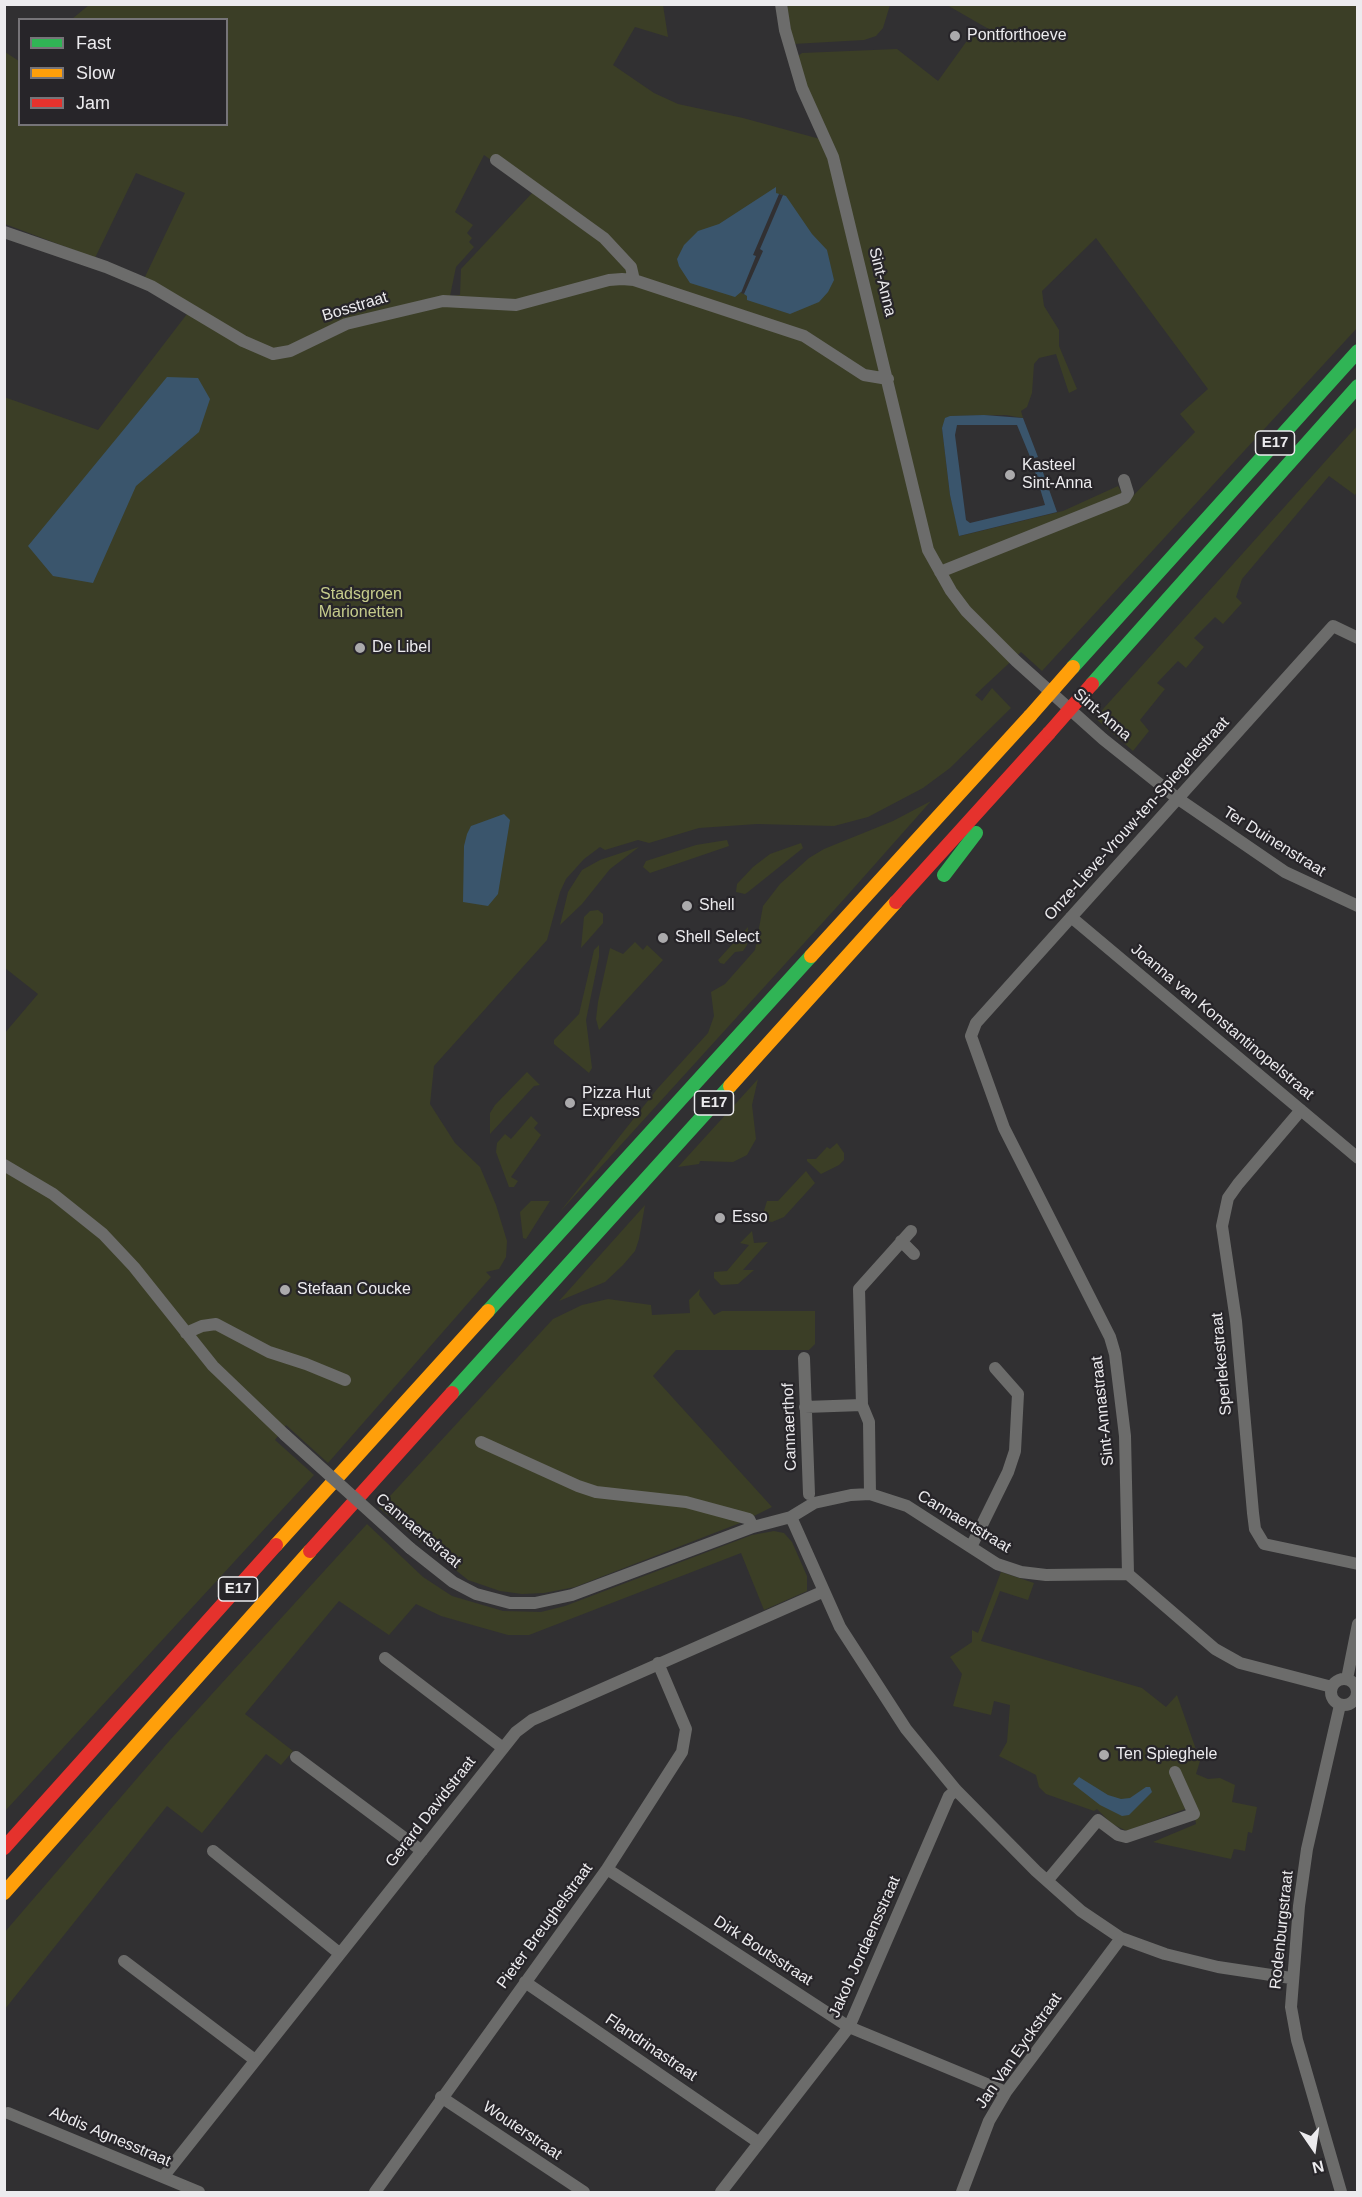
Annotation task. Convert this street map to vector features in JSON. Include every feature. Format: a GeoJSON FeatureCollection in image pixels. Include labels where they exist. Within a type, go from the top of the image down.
{"type":"FeatureCollection","features":[{"type":"Feature","properties":{"kind":"highway","name":"E17"},"geometry":{"type":"LineString","coordinates":[[4,1848],[1358,351]]}},
{"type":"Feature","properties":{"kind":"highway","name":"E17"},"geometry":{"type":"LineString","coordinates":[[4,1893],[1358,387]]}},
{"type":"Feature","properties":{"kind":"highway"},"geometry":{"type":"LineString","coordinates":[[966,766],[990,760]]}},
{"type":"Feature","properties":{"kind":"highway"},"geometry":{"type":"LineString","coordinates":[[944,875],[984,823],[991,797]]}},
{"type":"Feature","properties":{"kind":"highway"},"geometry":{"type":"LineString","coordinates":[[471,1329],[515,1260]]}},
{"type":"Feature","properties":{"kind":"highway"},"geometry":{"type":"LineString","coordinates":[[437,1409],[504,1352]]}},
{"type":"Feature","properties":{"kind":"street","name":"Sint-Anna"},"geometry":{"type":"LineString","coordinates":[[781,4],[802,88],[834,157],[928,550],[951,591],[966,611],[1016,661],[1103,739],[1177,798]]}},
{"type":"Feature","properties":{"kind":"street"},"geometry":{"type":"LineString","coordinates":[[496,160],[604,238],[631,267],[634,280]]}},
{"type":"Feature","properties":{"kind":"street","name":"Bosstraat"},"geometry":{"type":"LineString","coordinates":[[4,232],[106,267],[151,286],[243,341],[273,354],[290,351],[345,324],[443,301],[516,305],[609,280],[634,280],[804,336],[864,375],[888,379]]}},
{"type":"Feature","properties":{"kind":"street"},"geometry":{"type":"LineString","coordinates":[[940,572],[1125,498],[1128,493],[1124,480]]}},
{"type":"Feature","properties":{"kind":"street","name":"Onze-Lieve-Vrouw-ten-Spiegelestraat"},"geometry":{"type":"LineString","coordinates":[[971,1036],[976,1023],[1333,626],[1358,638]]}},
{"type":"Feature","properties":{"kind":"street","name":"Ter Duinenstraat"},"geometry":{"type":"LineString","coordinates":[[1177,798],[1285,872],[1358,906]]}},
{"type":"Feature","properties":{"kind":"street","name":"Joanna van Konstantinopelstraat"},"geometry":{"type":"LineString","coordinates":[[1071,917],[1301,1110],[1355,1152]]}},
{"type":"Feature","properties":{"kind":"street","name":"Sint-Annastraat"},"geometry":{"type":"LineString","coordinates":[[971,1036],[1004,1128],[1115,1354],[1125,1436],[1128,1574]]}},
{"type":"Feature","properties":{"kind":"street","name":"Sperlekestraat"},"geometry":{"type":"LineString","coordinates":[[1301,1110],[1228,1198],[1222,1226],[1236,1322],[1255,1529],[1264,1544],[1358,1564]]}},
{"type":"Feature","properties":{"kind":"street","name":"Cannaertstraat"},"geometry":{"type":"LineString","coordinates":[[4,1165],[53,1194],[103,1234],[134,1266],[186,1333],[238,1392],[410,1548],[453,1582],[476,1594],[510,1603],[535,1603],[572,1596],[753,1527],[791,1517],[814,1503],[851,1495],[870,1494],[908,1506],[997,1564],[1021,1572],[1046,1575],[1128,1574]]}},
{"type":"Feature","properties":{"kind":"street"},"geometry":{"type":"LineString","coordinates":[[870,1494],[869,1422],[862,1405],[859,1289],[911,1231]]}},
{"type":"Feature","properties":{"kind":"street"},"geometry":{"type":"LineString","coordinates":[[901,1241],[914,1254]]}},
{"type":"Feature","properties":{"kind":"street"},"geometry":{"type":"LineString","coordinates":[[186,1333],[202,1326],[216,1324],[269,1352],[345,1380]]}},
{"type":"Feature","properties":{"kind":"street","name":"Cannaerthof"},"geometry":{"type":"LineString","coordinates":[[804,1358],[809,1494]]}},
{"type":"Feature","properties":{"kind":"street"},"geometry":{"type":"LineString","coordinates":[[971,1547],[1008,1472],[1015,1451],[1018,1394],[995,1368]]}},
{"type":"Feature","properties":{"kind":"street"},"geometry":{"type":"LineString","coordinates":[[805,1407],[862,1405]]}},
{"type":"Feature","properties":{"kind":"street"},"geometry":{"type":"LineString","coordinates":[[481,1442],[587,1489],[686,1503],[749,1519],[753,1527]]}},
{"type":"Feature","properties":{"kind":"street"},"geometry":{"type":"LineString","coordinates":[[791,1517],[800,1534],[822,1592],[868,1673],[906,1729],[956,1790],[997,1834],[1047,1881],[1081,1911],[1121,1938],[1165,1953],[1218,1966],[1291,1978]]}},
{"type":"Feature","properties":{"kind":"street"},"geometry":{"type":"LineString","coordinates":[[1128,1574],[1215,1649],[1240,1663],[1332,1687]]}},
{"type":"Feature","properties":{"kind":"street","name":"Gerard Davidstraat"},"geometry":{"type":"LineString","coordinates":[[163,2177],[516,1732],[532,1720],[822,1592]]}},
{"type":"Feature","properties":{"kind":"street"},"geometry":{"type":"LineString","coordinates":[[1347,1679],[1358,1624]]}},
{"type":"Feature","properties":{"kind":"street"},"geometry":{"type":"LineString","coordinates":[[385,1658],[503,1748]]}},
{"type":"Feature","properties":{"kind":"street","name":"Pieter Breughelstraat"},"geometry":{"type":"LineString","coordinates":[[375,2193],[441,2097],[607,1869],[682,1752],[686,1730],[658,1663]]}},
{"type":"Feature","properties":{"kind":"street"},"geometry":{"type":"LineString","coordinates":[[1347,1679],[1357,1688],[1357,1696],[1348,1704],[1340,1705],[1332,1697],[1332,1687],[1337,1681],[1347,1679]]}},
{"type":"Feature","properties":{"kind":"street","name":"Rodenburgstraat"},"geometry":{"type":"LineString","coordinates":[[1340,1705],[1307,1849],[1291,1978],[1293,2023],[1341,2193]]}},
{"type":"Feature","properties":{"kind":"street"},"geometry":{"type":"LineString","coordinates":[[296,1757],[422,1851]]}},
{"type":"Feature","properties":{"kind":"street"},"geometry":{"type":"LineString","coordinates":[[1047,1881],[1098,1820],[1126,1837],[1194,1814],[1175,1772]]}},
{"type":"Feature","properties":{"kind":"street","name":"Jakob Jordaensstraat"},"geometry":{"type":"LineString","coordinates":[[721,2193],[758,2142],[849,2027],[949,1796],[956,1790]]}},
{"type":"Feature","properties":{"kind":"street"},"geometry":{"type":"LineString","coordinates":[[213,1851],[339,1953]]}},
{"type":"Feature","properties":{"kind":"street","name":"Dirk Boutsstraat"},"geometry":{"type":"LineString","coordinates":[[607,1869],[849,2027],[1006,2092]]}},
{"type":"Feature","properties":{"kind":"street","name":"Jan Van Eyckstraat"},"geometry":{"type":"LineString","coordinates":[[962,2193],[989,2121],[1006,2092],[1121,1938]]}},
{"type":"Feature","properties":{"kind":"street"},"geometry":{"type":"LineString","coordinates":[[124,1961],[255,2060]]}},
{"type":"Feature","properties":{"kind":"street","name":"Flandrinastraat"},"geometry":{"type":"LineString","coordinates":[[525,1982],[758,2142]]}},
{"type":"Feature","properties":{"kind":"street","name":"Wouterstraat"},"geometry":{"type":"LineString","coordinates":[[441,2097],[584,2193]]}},
{"type":"Feature","properties":{"kind":"street","name":"Abdis Agnesstraat"},"geometry":{"type":"LineString","coordinates":[[8,2113],[199,2193]]}},
{"type":"Feature","properties":{"kind":"green space","name":"Stadsgroen Marionetten"},"geometry":{"type":"Polygon","coordinates":[[[89,5],[663,5],[668,37],[635,27],[613,65],[654,93],[678,104],[743,118],[820,139],[825,125],[803,78],[798,56],[802,53],[897,49],[938,81],[974,31],[996,40],[999,35],[947,5],[1357,5],[1357,328],[1042,671],[1021,652],[975,695],[982,701],[992,688],[1011,708],[950,768],[923,788],[868,817],[834,826],[757,824],[699,828],[649,843],[638,840],[605,850],[600,847],[584,859],[566,879],[560,892],[547,940],[434,1066],[430,1104],[455,1143],[480,1167],[496,1205],[507,1241],[506,1257],[499,1269],[486,1272],[491,1277],[328,1463],[286,1425],[275,1440],[314,1475],[5,1811],[4,1034],[38,994],[5,968],[4,397],[98,430],[187,314],[188,304],[144,279],[185,193],[136,173],[95,258],[5,224],[5,52],[18,60],[18,126],[228,126],[228,18],[73,18],[89,5]],[[484,155],[455,212],[473,225],[467,233],[472,238],[469,242],[474,247],[456,267],[450,296],[460,295],[461,269],[534,191],[484,155]],[[1096,238],[1042,291],[1044,306],[1059,330],[1059,346],[1077,389],[1069,393],[1056,354],[1039,358],[1034,364],[1032,393],[1027,407],[1021,411],[1023,418],[1006,415],[950,416],[942,428],[950,495],[960,536],[1063,511],[1118,486],[1127,502],[1195,432],[1180,414],[1208,389],[1096,238]]]}},
{"type":"Feature","properties":{"kind":"green space"},"geometry":{"type":"Polygon","coordinates":[[[787,5],[890,5],[883,28],[876,36],[864,40],[793,44],[787,5]]]}},
{"type":"Feature","properties":{"kind":"green space"},"geometry":{"type":"Polygon","coordinates":[[[1357,426],[1357,492],[1355,495],[1329,476],[1242,579],[1236,597],[1242,603],[1223,624],[1215,617],[1194,638],[1204,647],[1186,668],[1178,661],[1157,683],[1165,689],[1140,720],[1149,731],[1133,751],[1095,718],[1357,426]]]}},
{"type":"Feature","properties":{"kind":"green space"},"geometry":{"type":"Polygon","coordinates":[[[931,801],[559,1213],[658,1088],[708,1033],[714,1016],[711,992],[725,984],[755,950],[763,906],[780,884],[809,858],[824,849],[893,821],[931,801]]]}},
{"type":"Feature","properties":{"kind":"green space"},"geometry":{"type":"Polygon","coordinates":[[[727,840],[729,846],[650,873],[643,867],[646,861],[696,845],[727,840]]]}},
{"type":"Feature","properties":{"kind":"green space"},"geometry":{"type":"Polygon","coordinates":[[[801,843],[803,848],[748,892],[745,894],[736,892],[737,884],[753,867],[770,854],[801,843]]]}},
{"type":"Feature","properties":{"kind":"green space"},"geometry":{"type":"Polygon","coordinates":[[[639,847],[610,869],[582,904],[560,925],[568,892],[582,870],[600,860],[639,847]]]}},
{"type":"Feature","properties":{"kind":"green space"},"geometry":{"type":"Polygon","coordinates":[[[598,910],[603,914],[603,923],[581,948],[584,917],[590,911],[598,910]]]}},
{"type":"Feature","properties":{"kind":"green space"},"geometry":{"type":"Polygon","coordinates":[[[748,927],[747,945],[743,951],[735,952],[724,964],[720,963],[718,960],[748,927]]]}},
{"type":"Feature","properties":{"kind":"green space"},"geometry":{"type":"Polygon","coordinates":[[[635,942],[643,950],[647,945],[663,960],[599,1030],[596,1019],[598,1002],[610,948],[623,954],[635,942]]]}},
{"type":"Feature","properties":{"kind":"green space"},"geometry":{"type":"Polygon","coordinates":[[[599,945],[599,957],[586,1020],[592,1068],[589,1073],[554,1044],[554,1040],[579,1014],[594,950],[599,945]]]}},
{"type":"Feature","properties":{"kind":"green space"},"geometry":{"type":"Polygon","coordinates":[[[527,1072],[540,1085],[534,1086],[490,1134],[490,1113],[527,1072]]]}},
{"type":"Feature","properties":{"kind":"green space"},"geometry":{"type":"Polygon","coordinates":[[[758,1079],[752,1105],[756,1139],[747,1155],[733,1162],[700,1161],[699,1164],[678,1167],[758,1079]]]}},
{"type":"Feature","properties":{"kind":"green space"},"geometry":{"type":"Polygon","coordinates":[[[531,1116],[538,1123],[534,1128],[541,1135],[511,1177],[518,1181],[514,1187],[509,1187],[496,1152],[497,1143],[505,1134],[511,1139],[531,1116]]]}},
{"type":"Feature","properties":{"kind":"green space"},"geometry":{"type":"Polygon","coordinates":[[[837,1143],[844,1153],[844,1160],[839,1165],[821,1174],[807,1161],[807,1159],[816,1159],[827,1147],[830,1149],[837,1143]]]}},
{"type":"Feature","properties":{"kind":"green space"},"geometry":{"type":"Polygon","coordinates":[[[806,1171],[815,1183],[784,1217],[772,1222],[761,1220],[767,1201],[778,1201],[806,1171]]]}},
{"type":"Feature","properties":{"kind":"green space"},"geometry":{"type":"Polygon","coordinates":[[[531,1201],[550,1201],[526,1239],[523,1238],[520,1212],[531,1201]]]}},
{"type":"Feature","properties":{"kind":"green space"},"geometry":{"type":"Polygon","coordinates":[[[645,1205],[635,1251],[623,1265],[605,1282],[559,1301],[645,1205]]]}},
{"type":"Feature","properties":{"kind":"green space"},"geometry":{"type":"Polygon","coordinates":[[[752,1231],[754,1243],[768,1242],[743,1270],[754,1270],[738,1284],[721,1285],[714,1278],[714,1272],[727,1271],[749,1245],[740,1243],[752,1231]]]}},
{"type":"Feature","properties":{"kind":"green space"},"geometry":{"type":"Polygon","coordinates":[[[700,1289],[699,1295],[714,1315],[722,1311],[815,1311],[815,1344],[809,1350],[676,1350],[653,1376],[772,1507],[740,1523],[575,1587],[544,1593],[522,1594],[500,1591],[468,1580],[379,1508],[553,1319],[582,1305],[608,1299],[651,1305],[652,1315],[690,1313],[689,1300],[700,1289]]]}},
{"type":"Feature","properties":{"kind":"green space"},"geometry":{"type":"Polygon","coordinates":[[[367,1524],[423,1577],[452,1596],[503,1611],[541,1612],[565,1606],[752,1535],[774,1531],[784,1533],[792,1542],[807,1576],[807,1591],[764,1610],[741,1553],[529,1635],[508,1635],[441,1616],[416,1604],[389,1635],[339,1601],[245,1714],[293,1751],[281,1765],[266,1754],[202,1833],[167,1806],[5,2009],[4,1933],[170,1740],[367,1524]]]}},
{"type":"Feature","properties":{"kind":"green space","name":"Ten Spieghele"},"geometry":{"type":"Polygon","coordinates":[[[1001,1572],[1034,1583],[1028,1600],[1000,1591],[981,1641],[1142,1688],[1166,1707],[1177,1695],[1200,1761],[1196,1774],[1208,1779],[1220,1778],[1235,1785],[1232,1802],[1257,1807],[1252,1833],[1248,1832],[1245,1851],[1234,1849],[1231,1859],[1153,1842],[1196,1824],[1193,1806],[1127,1831],[1112,1824],[1097,1809],[1094,1811],[1046,1794],[1039,1787],[1036,1775],[999,1756],[1007,1742],[1010,1705],[994,1701],[991,1715],[953,1706],[962,1674],[950,1657],[972,1642],[972,1630],[978,1633],[1001,1572]]]}},
{"type":"Feature","properties":{"kind":"water"},"geometry":{"type":"Polygon","coordinates":[[[776,187],[776,193],[786,196],[812,234],[827,250],[834,280],[828,292],[819,302],[790,314],[747,300],[747,296],[741,292],[735,297],[690,283],[677,259],[684,245],[698,231],[719,224],[776,187]]]}},
{"type":"Feature","properties":{"kind":"water"},"geometry":{"type":"Polygon","coordinates":[[[167,377],[198,378],[210,399],[199,432],[136,486],[93,583],[53,576],[28,546],[167,377]]]}},
{"type":"Feature","properties":{"kind":"water"},"geometry":{"type":"Polygon","coordinates":[[[984,415],[1023,418],[1038,457],[1031,459],[1017,425],[957,425],[955,435],[966,520],[970,523],[1045,505],[1032,462],[1039,461],[1057,512],[959,536],[950,495],[942,428],[945,418],[950,416],[984,415]]]}},
{"type":"Feature","properties":{"kind":"water"},"geometry":{"type":"Polygon","coordinates":[[[504,814],[510,820],[498,894],[488,906],[463,902],[464,846],[467,834],[471,826],[504,814]]]}},
{"type":"Feature","properties":{"kind":"water"},"geometry":{"type":"Polygon","coordinates":[[[1079,1777],[1108,1795],[1121,1799],[1130,1798],[1146,1787],[1150,1787],[1152,1792],[1129,1815],[1122,1816],[1100,1805],[1073,1784],[1079,1777]]]}},
{"type":"Feature","properties":{"kind":"pier"},"geometry":{"type":"Polygon","coordinates":[[[779,194],[783,195],[760,249],[763,251],[744,294],[741,293],[756,256],[753,255],[779,194]]]}},
{"type":"Feature","properties":{"kind":"traffic: fast"},"geometry":{"type":"LineString","coordinates":[[1073,667],[1358,351]]}},
{"type":"Feature","properties":{"kind":"traffic: fast"},"geometry":{"type":"LineString","coordinates":[[1092,684],[1358,386]]}},
{"type":"Feature","properties":{"kind":"traffic: fast"},"geometry":{"type":"LineString","coordinates":[[944,875],[976,833]]}},
{"type":"Feature","properties":{"kind":"traffic: fast"},"geometry":{"type":"LineString","coordinates":[[488,1311],[811,956]]}},
{"type":"Feature","properties":{"kind":"traffic: fast"},"geometry":{"type":"LineString","coordinates":[[452,1393],[730,1086]]}},
{"type":"Feature","properties":{"kind":"traffic: slow"},"geometry":{"type":"LineString","coordinates":[[1030,716],[1073,667]]}},
{"type":"Feature","properties":{"kind":"traffic: slow"},"geometry":{"type":"LineString","coordinates":[[811,956],[1030,716]]}},
{"type":"Feature","properties":{"kind":"traffic: slow"},"geometry":{"type":"LineString","coordinates":[[730,1086],[896,902]]}},
{"type":"Feature","properties":{"kind":"traffic: slow"},"geometry":{"type":"LineString","coordinates":[[276,1545],[488,1311]]}},
{"type":"Feature","properties":{"kind":"traffic: slow"},"geometry":{"type":"LineString","coordinates":[[4,1893],[310,1551]]}},
{"type":"Feature","properties":{"kind":"traffic: jam"},"geometry":{"type":"LineString","coordinates":[[1049,733],[1092,684]]}},
{"type":"Feature","properties":{"kind":"traffic: jam"},"geometry":{"type":"LineString","coordinates":[[896,902],[1049,733]]}},
{"type":"Feature","properties":{"kind":"traffic: jam"},"geometry":{"type":"LineString","coordinates":[[310,1551],[452,1393]]}},
{"type":"Feature","properties":{"kind":"traffic: jam"},"geometry":{"type":"LineString","coordinates":[[4,1848],[276,1545]]}},
{"type":"Feature","properties":{"kind":"place","name":"Pontforthoeve"},"geometry":{"type":"Point","coordinates":[955,36]}},
{"type":"Feature","properties":{"kind":"place","name":"Kasteel Sint-Anna"},"geometry":{"type":"Point","coordinates":[1010,475]}},
{"type":"Feature","properties":{"kind":"place","name":"De Libel"},"geometry":{"type":"Point","coordinates":[360,648]}},
{"type":"Feature","properties":{"kind":"place","name":"Shell"},"geometry":{"type":"Point","coordinates":[687,906]}},
{"type":"Feature","properties":{"kind":"place","name":"Shell Select"},"geometry":{"type":"Point","coordinates":[663,938]}},
{"type":"Feature","properties":{"kind":"place","name":"Pizza Hut Express"},"geometry":{"type":"Point","coordinates":[570,1103]}},
{"type":"Feature","properties":{"kind":"place","name":"Esso"},"geometry":{"type":"Point","coordinates":[720,1218]}},
{"type":"Feature","properties":{"kind":"place","name":"Stefaan Coucke"},"geometry":{"type":"Point","coordinates":[285,1290]}},
{"type":"Feature","properties":{"kind":"place","name":"Ten Spieghele"},"geometry":{"type":"Point","coordinates":[1104,1755]}}]}
